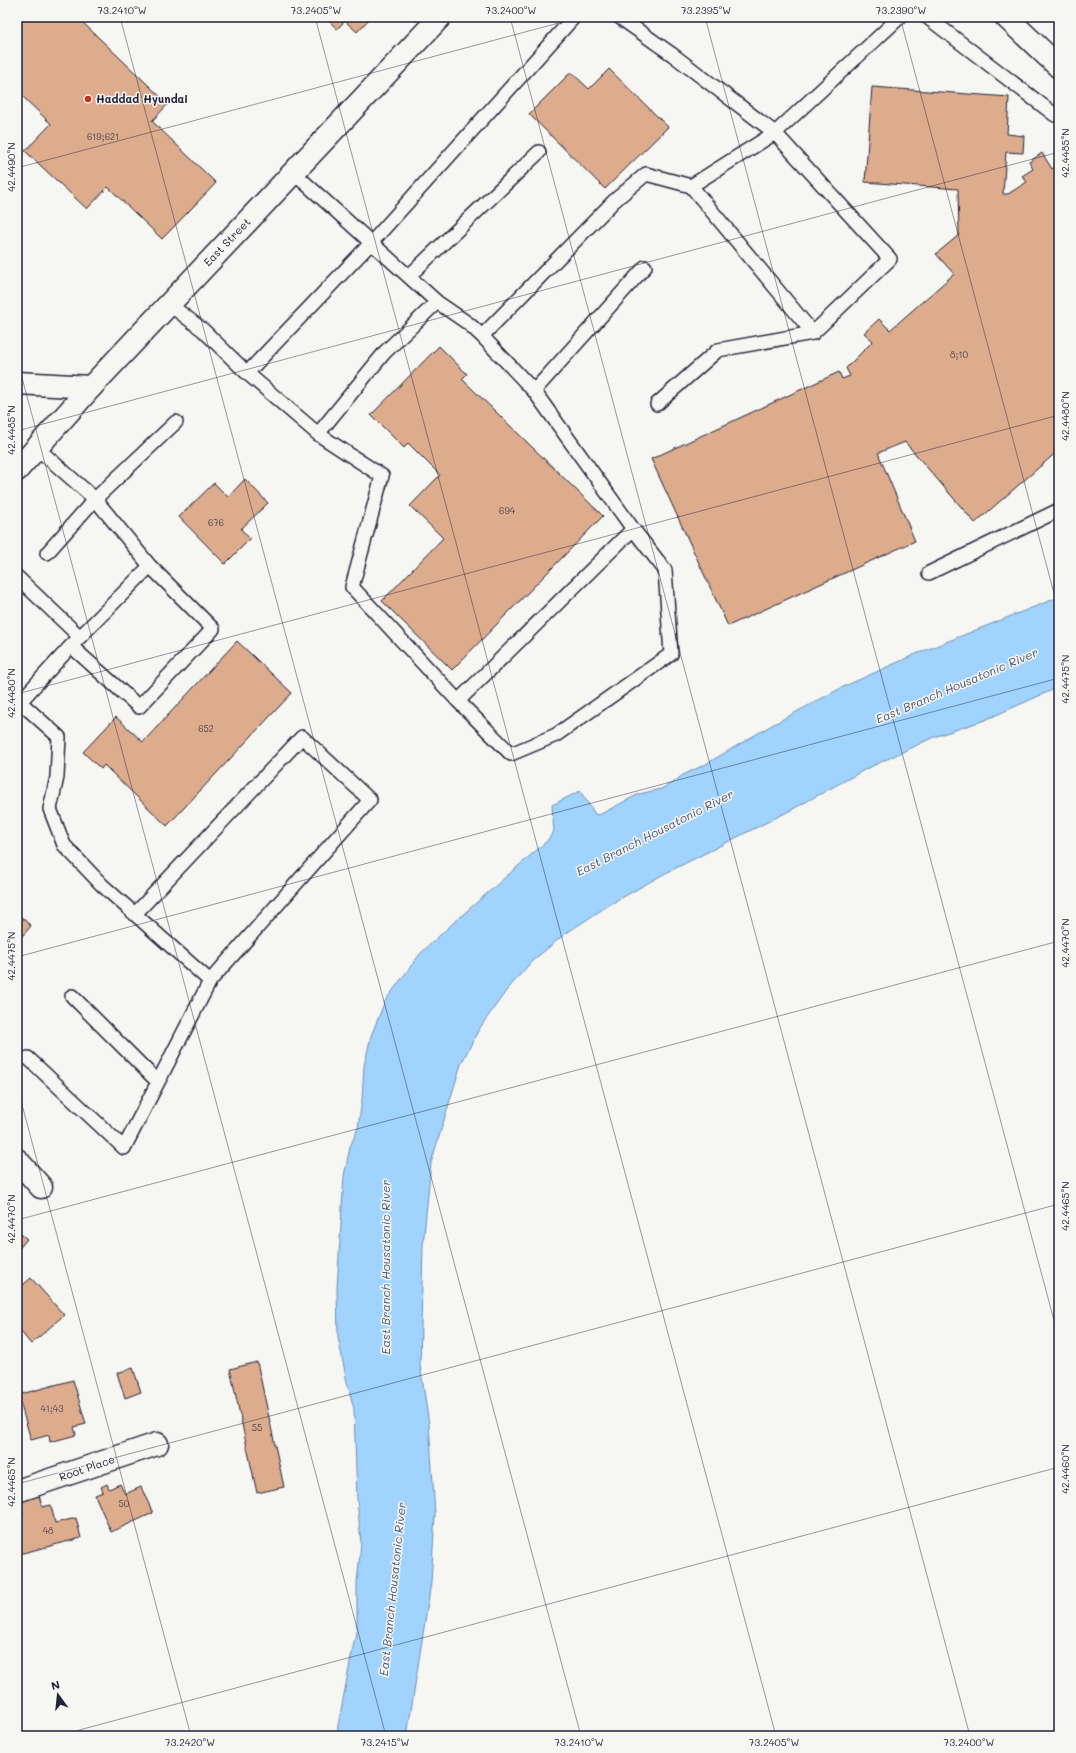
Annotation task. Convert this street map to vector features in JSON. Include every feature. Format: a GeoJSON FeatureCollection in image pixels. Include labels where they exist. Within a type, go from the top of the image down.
{"type":"FeatureCollection","features":[{"type":"Feature","properties":{"kind":"main road","name":"East Street"},"geometry":{"type":"LineString","coordinates":[[17,470],[91,387],[440,17]]}},
{"type":"Feature","properties":{"kind":"main road"},"geometry":{"type":"LineString","coordinates":[[1006,17],[1059,67]]}},
{"type":"Feature","properties":{"kind":"main road"},"geometry":{"type":"LineString","coordinates":[[17,383],[91,387]]}},
{"type":"Feature","properties":{"kind":"main road"},"geometry":{"type":"LineString","coordinates":[[17,1160],[41,1187]]}},
{"type":"Feature","properties":{"kind":"main road","name":"Root Place"},"geometry":{"type":"LineString","coordinates":[[17,1491],[157,1444]]}},
{"type":"Feature","properties":{"kind":"lane"},"geometry":{"type":"LineString","coordinates":[[247,373],[371,243],[574,17]]}},
{"type":"Feature","properties":{"kind":"lane"},"geometry":{"type":"LineString","coordinates":[[619,17],[673,55],[774,134],[890,259],[813,333],[718,350],[657,404]]}},
{"type":"Feature","properties":{"kind":"lane"},"geometry":{"type":"LineString","coordinates":[[691,186],[774,134],[900,17]]}},
{"type":"Feature","properties":{"kind":"lane"},"geometry":{"type":"LineString","coordinates":[[927,17],[1058,115]]}},
{"type":"Feature","properties":{"kind":"lane"},"geometry":{"type":"LineString","coordinates":[[409,276],[539,152]]}},
{"type":"Feature","properties":{"kind":"lane"},"geometry":{"type":"LineString","coordinates":[[169,304],[203,330],[247,373],[318,434],[382,476],[352,587],[458,701],[511,754],[556,735],[671,654],[665,570],[633,529],[534,391],[469,324],[437,302],[294,173]]}},
{"type":"Feature","properties":{"kind":"lane"},"geometry":{"type":"LineString","coordinates":[[482,336],[614,201],[646,174],[691,186],[813,333]]}},
{"type":"Feature","properties":{"kind":"lane"},"geometry":{"type":"LineString","coordinates":[[534,391],[645,267]]}},
{"type":"Feature","properties":{"kind":"lane"},"geometry":{"type":"LineString","coordinates":[[318,434],[385,352],[437,302]]}},
{"type":"Feature","properties":{"kind":"lane"},"geometry":{"type":"LineString","coordinates":[[47,553],[95,499],[176,422]]}},
{"type":"Feature","properties":{"kind":"lane"},"geometry":{"type":"LineString","coordinates":[[17,577],[75,642],[139,707],[213,628],[150,566],[95,499],[37,448]]}},
{"type":"Feature","properties":{"kind":"lane"},"geometry":{"type":"LineString","coordinates":[[929,572],[1059,510]]}},
{"type":"Feature","properties":{"kind":"lane"},"geometry":{"type":"LineString","coordinates":[[458,701],[633,529]]}},
{"type":"Feature","properties":{"kind":"lane"},"geometry":{"type":"LineString","coordinates":[[150,566],[75,642],[18,703],[59,737],[57,777],[50,810],[64,845],[102,885],[210,981]]}},
{"type":"Feature","properties":{"kind":"lane"},"geometry":{"type":"LineString","coordinates":[[28,1058],[124,1148],[210,981],[370,800],[302,737],[135,914]]}},
{"type":"Feature","properties":{"kind":"lane"},"geometry":{"type":"LineString","coordinates":[[72,996],[158,1082]]}},
{"type":"Feature","properties":{"kind":"water","name":"East Branch Housatonic River"},"geometry":{"type":"Polygon","coordinates":[[[1059,597],[1059,687],[985,720],[934,737],[866,769],[791,810],[662,875],[609,905],[565,934],[532,961],[506,991],[479,1029],[461,1064],[431,1163],[423,1245],[420,1365],[429,1424],[435,1514],[431,1583],[407,1736],[336,1736],[357,1627],[357,1583],[361,1543],[357,1499],[354,1409],[338,1337],[337,1289],[344,1176],[350,1147],[358,1128],[362,1100],[364,1066],[371,1036],[385,1001],[420,954],[547,841],[554,831],[552,805],[580,791],[595,814],[599,815],[639,794],[661,789],[772,725],[843,687],[916,654],[1059,597]]]}},
{"type":"Feature","properties":{"kind":"building"},"geometry":{"type":"Polygon","coordinates":[[[17,17],[77,17],[168,104],[152,121],[216,183],[162,239],[108,187],[87,209],[25,151],[51,124],[17,91],[17,17]]]}},
{"type":"Feature","properties":{"kind":"building"},"geometry":{"type":"Polygon","coordinates":[[[325,17],[371,17],[357,32],[345,21],[337,29],[325,17]]]}},
{"type":"Feature","properties":{"kind":"building"},"geometry":{"type":"Polygon","coordinates":[[[609,69],[668,127],[605,189],[529,114],[571,72],[589,89],[609,69]]]}},
{"type":"Feature","properties":{"kind":"building"},"geometry":{"type":"Polygon","coordinates":[[[872,87],[1009,97],[1007,134],[1024,136],[1023,153],[1006,152],[1003,194],[1008,194],[1027,182],[1022,176],[1033,169],[1029,162],[1042,153],[1052,169],[1059,164],[1059,450],[975,523],[905,442],[878,453],[915,541],[728,626],[651,459],[839,372],[842,379],[850,376],[846,368],[873,341],[864,333],[879,319],[890,330],[954,274],[936,254],[959,235],[958,189],[865,182],[872,87]]]}},
{"type":"Feature","properties":{"kind":"building"},"geometry":{"type":"Polygon","coordinates":[[[439,346],[467,374],[462,379],[603,516],[452,670],[382,601],[443,538],[410,506],[440,475],[408,443],[404,448],[371,415],[439,346]]]}},
{"type":"Feature","properties":{"kind":"building"},"geometry":{"type":"Polygon","coordinates":[[[245,479],[268,503],[241,529],[250,539],[225,564],[179,517],[214,483],[228,497],[245,479]]]}},
{"type":"Feature","properties":{"kind":"building"},"geometry":{"type":"Polygon","coordinates":[[[237,641],[292,693],[167,826],[104,765],[101,769],[83,752],[116,717],[143,742],[237,641]]]}},
{"type":"Feature","properties":{"kind":"building"},"geometry":{"type":"Polygon","coordinates":[[[17,913],[31,926],[17,942],[17,913]]]}},
{"type":"Feature","properties":{"kind":"building"},"geometry":{"type":"Polygon","coordinates":[[[17,1231],[27,1239],[17,1251],[17,1231]]]}},
{"type":"Feature","properties":{"kind":"building"},"geometry":{"type":"Polygon","coordinates":[[[31,1278],[64,1315],[31,1344],[17,1327],[17,1290],[31,1278]]]}},
{"type":"Feature","properties":{"kind":"building"},"geometry":{"type":"Polygon","coordinates":[[[257,1362],[284,1487],[257,1493],[230,1369],[257,1362]]]}},
{"type":"Feature","properties":{"kind":"building"},"geometry":{"type":"Polygon","coordinates":[[[133,1368],[141,1392],[125,1398],[117,1373],[133,1368]]]}},
{"type":"Feature","properties":{"kind":"building"},"geometry":{"type":"Polygon","coordinates":[[[73,1380],[86,1424],[74,1427],[76,1435],[50,1442],[49,1435],[31,1440],[18,1395],[73,1380]]]}},
{"type":"Feature","properties":{"kind":"building"},"geometry":{"type":"Polygon","coordinates":[[[107,1484],[109,1489],[120,1484],[125,1494],[141,1487],[153,1513],[111,1532],[95,1495],[103,1492],[101,1487],[107,1484]]]}},
{"type":"Feature","properties":{"kind":"building"},"geometry":{"type":"Polygon","coordinates":[[[39,1495],[42,1507],[51,1505],[55,1523],[76,1518],[81,1538],[19,1554],[17,1546],[17,1514],[23,1513],[19,1500],[39,1495]]]}},
{"type":"Feature","properties":{"kind":"place","name":"Haddad Hyundai"},"geometry":{"type":"Point","coordinates":[88,99]}}]}
